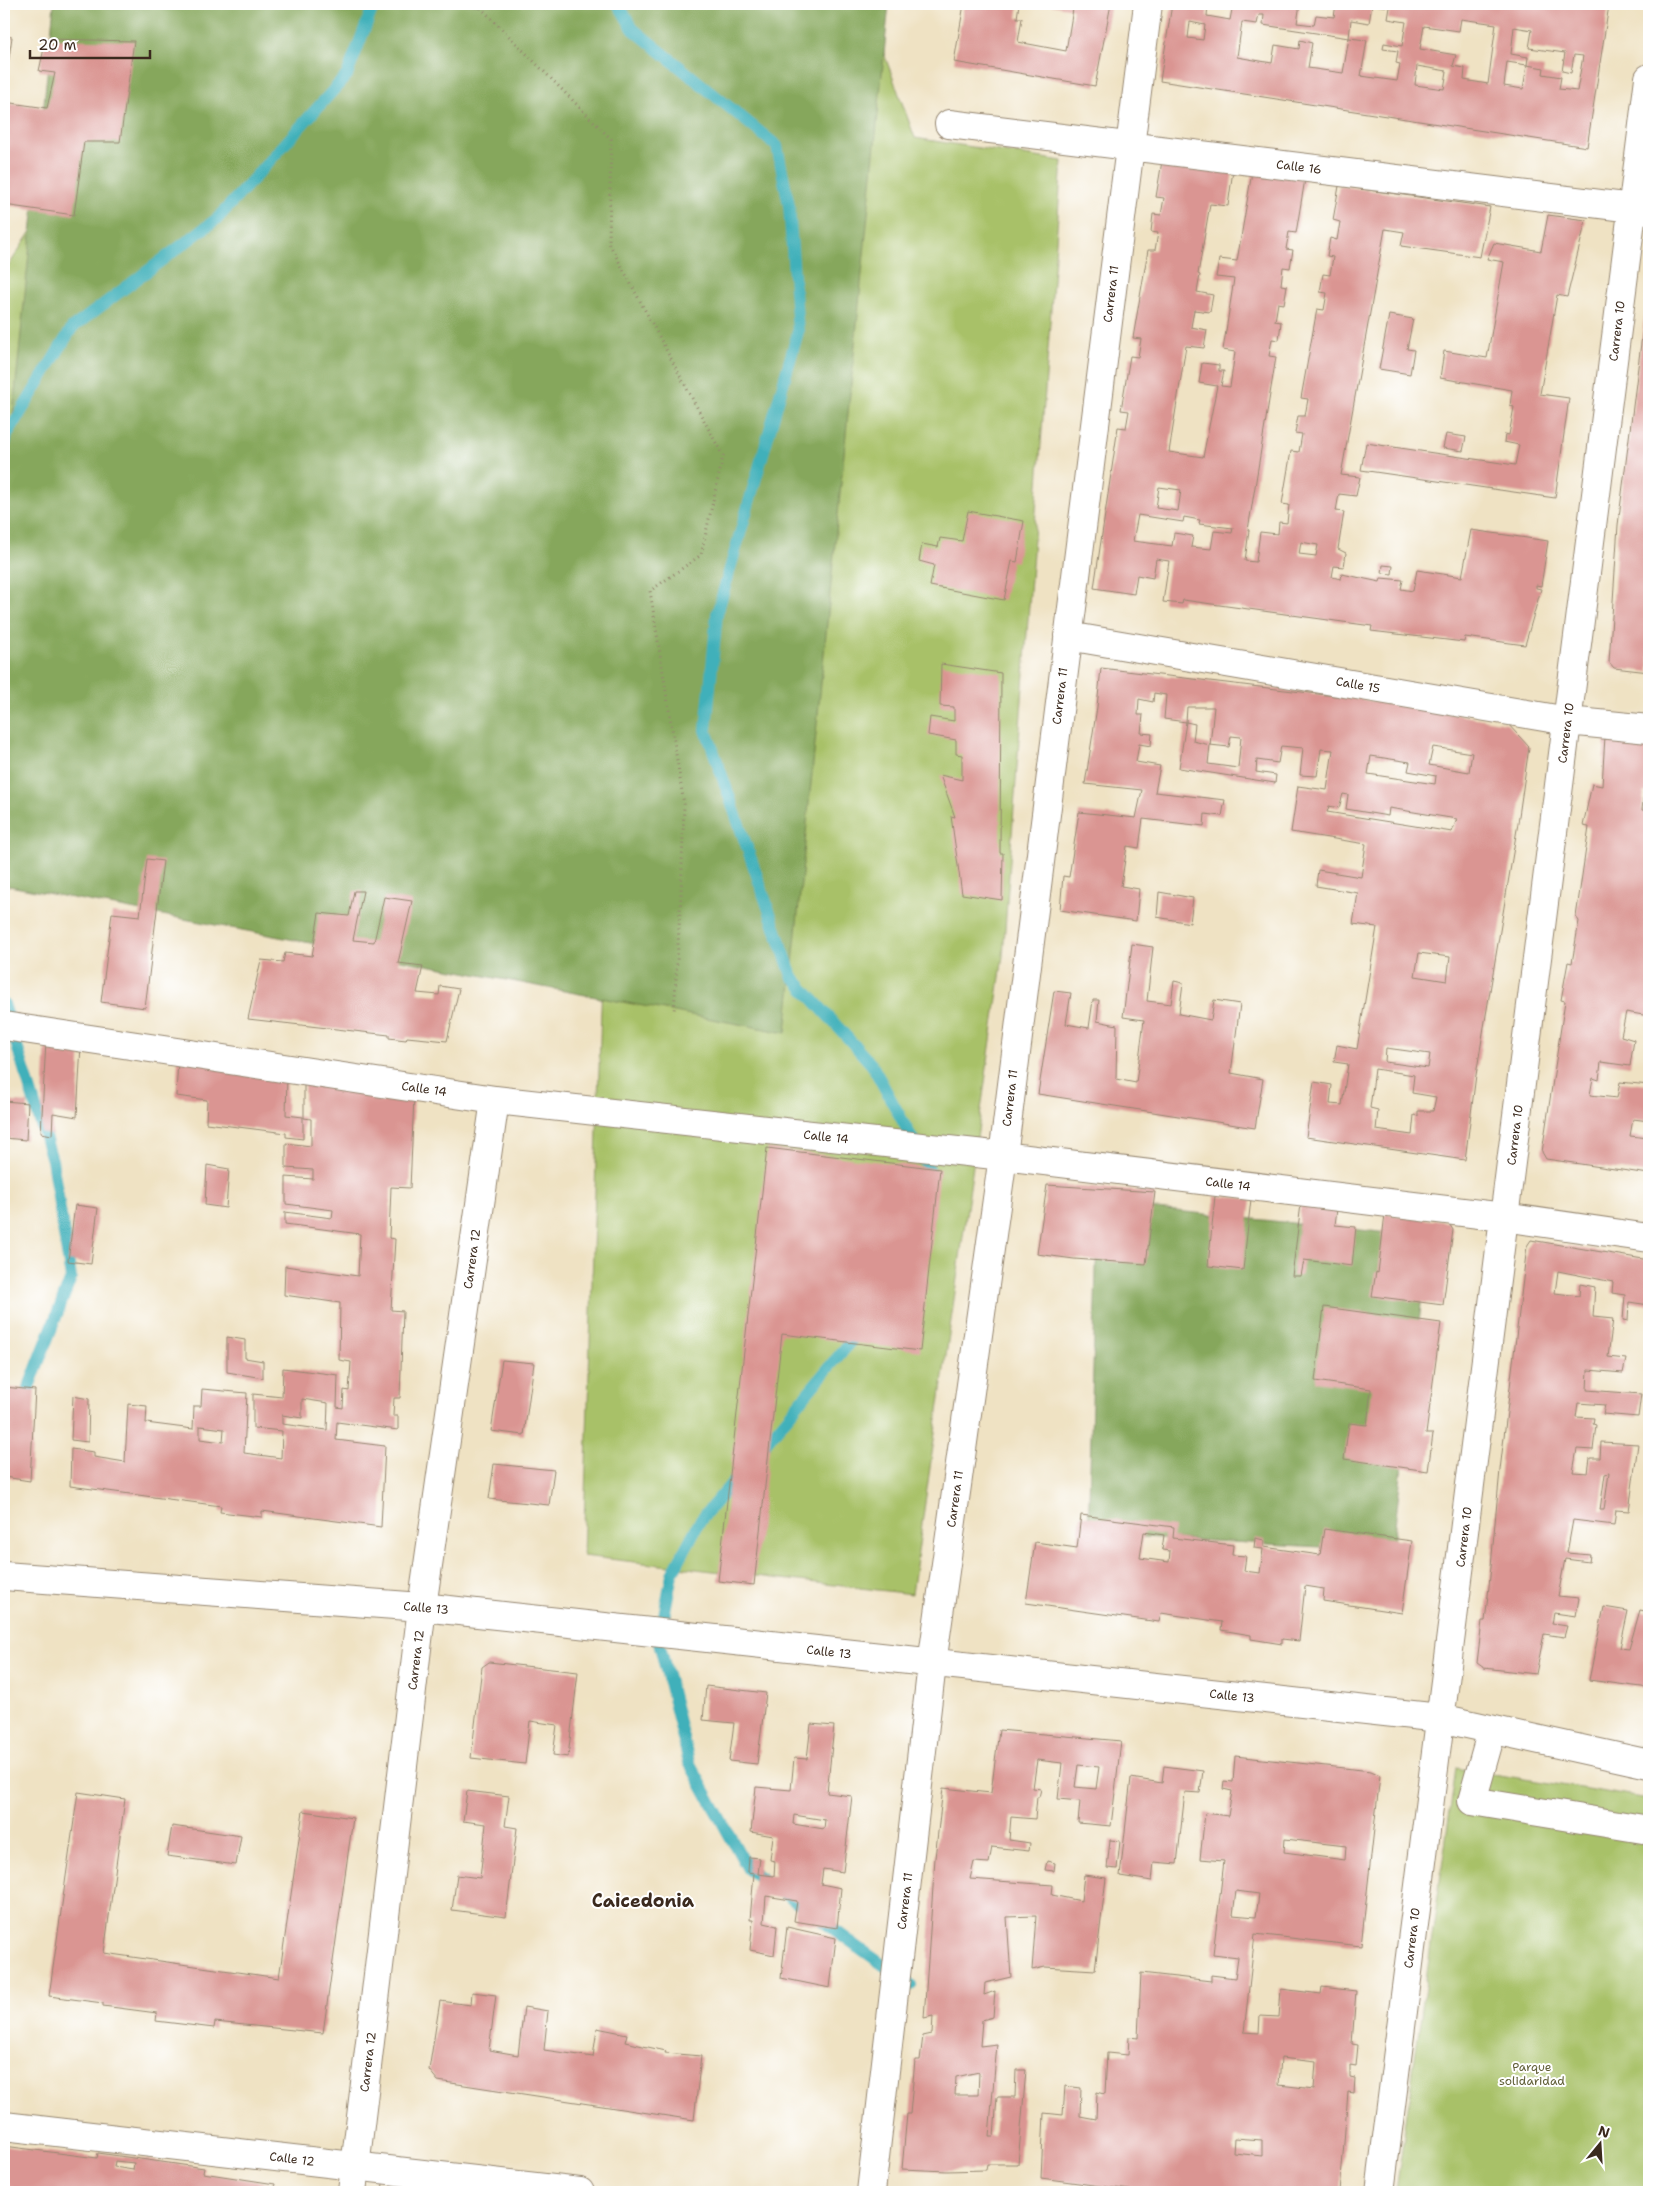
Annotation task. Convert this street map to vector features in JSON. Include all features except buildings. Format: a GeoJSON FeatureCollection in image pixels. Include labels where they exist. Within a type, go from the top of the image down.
{"type":"FeatureCollection","features":[{"type":"Feature","properties":{"kind":"street","name":"Carrera 11"},"geometry":{"type":"LineString","coordinates":[[870,2192],[932,1664],[1002,1156],[1148,4]]}},
{"type":"Feature","properties":{"kind":"street","name":"Carrera 10"},"geometry":{"type":"LineString","coordinates":[[1380,2192],[1568,721],[1641,209],[1649,78]]}},
{"type":"Feature","properties":{"kind":"street","name":"Calle 16"},"geometry":{"type":"LineString","coordinates":[[949,124],[1641,209]]}},
{"type":"Feature","properties":{"kind":"street","name":"Calle 15"},"geometry":{"type":"LineString","coordinates":[[1068,636],[1568,721],[1649,729]]}},
{"type":"Feature","properties":{"kind":"street","name":"Calle 14"},"geometry":{"type":"LineString","coordinates":[[4,1026],[495,1100],[1002,1156],[1504,1217],[1649,1238]]}},
{"type":"Feature","properties":{"kind":"street","name":"Carrera 12"},"geometry":{"type":"LineString","coordinates":[[354,2179],[422,1607],[495,1100]]}},
{"type":"Feature","properties":{"kind":"street","name":"Calle 13"},"geometry":{"type":"LineString","coordinates":[[4,1576],[422,1607],[1440,1718],[1649,1764]]}},
{"type":"Feature","properties":{"kind":"street"},"geometry":{"type":"LineString","coordinates":[[1492,1730],[1472,1801],[1649,1830]]}},
{"type":"Feature","properties":{"kind":"street","name":"Calle 12"},"geometry":{"type":"LineString","coordinates":[[4,2126],[354,2179],[580,2192]]}},
{"type":"Feature","properties":{"kind":"path"},"geometry":{"type":"LineString","coordinates":[[477,4],[611,139],[609,243],[724,456],[701,555],[650,591],[684,804],[674,1013]]}},
{"type":"Feature","properties":{"kind":"green space"},"geometry":{"type":"Polygon","coordinates":[[[54,4],[889,4],[786,1033],[4,885],[4,503],[54,4]]]}},
{"type":"Feature","properties":{"kind":"green space"},"geometry":{"type":"Polygon","coordinates":[[[875,29],[915,138],[1062,161],[1003,956],[912,1594],[583,1556],[604,918],[4,762],[4,273],[49,203],[875,29]]]}},
{"type":"Feature","properties":{"kind":"green space"},"geometry":{"type":"Polygon","coordinates":[[[1098,1203],[1429,1237],[1392,1551],[1088,1534],[1098,1203]]]}},
{"type":"Feature","properties":{"kind":"green space","name":"Parque solidaridad"},"geometry":{"type":"Polygon","coordinates":[[[1456,1768],[1649,1799],[1649,2192],[1396,2192],[1456,1768]]]}},
{"type":"Feature","properties":{"kind":"waterway"},"geometry":{"type":"LineString","coordinates":[[4,448],[7,435],[72,328],[218,218],[347,75],[374,4]]}},
{"type":"Feature","properties":{"kind":"waterway"},"geometry":{"type":"LineString","coordinates":[[618,4],[633,29],[777,146],[789,205],[798,332],[717,614],[706,730],[792,976],[872,1065],[930,1171],[929,1184]]}},
{"type":"Feature","properties":{"kind":"waterway"},"geometry":{"type":"LineString","coordinates":[[4,1004],[52,1160],[71,1278],[22,1405]]}},
{"type":"Feature","properties":{"kind":"waterway"},"geometry":{"type":"LineString","coordinates":[[760,1450],[861,1329]]}},
{"type":"Feature","properties":{"kind":"waterway"},"geometry":{"type":"LineString","coordinates":[[739,1475],[701,1519],[672,1574],[659,1642],[689,1762],[748,1869],[762,1879]]}},
{"type":"Feature","properties":{"kind":"waterway"},"geometry":{"type":"LineString","coordinates":[[779,1890],[911,1985]]}},
{"type":"Feature","properties":{"kind":"district","name":"Caicedonia"},"geometry":{"type":"Point","coordinates":[643,1901]}}]}
